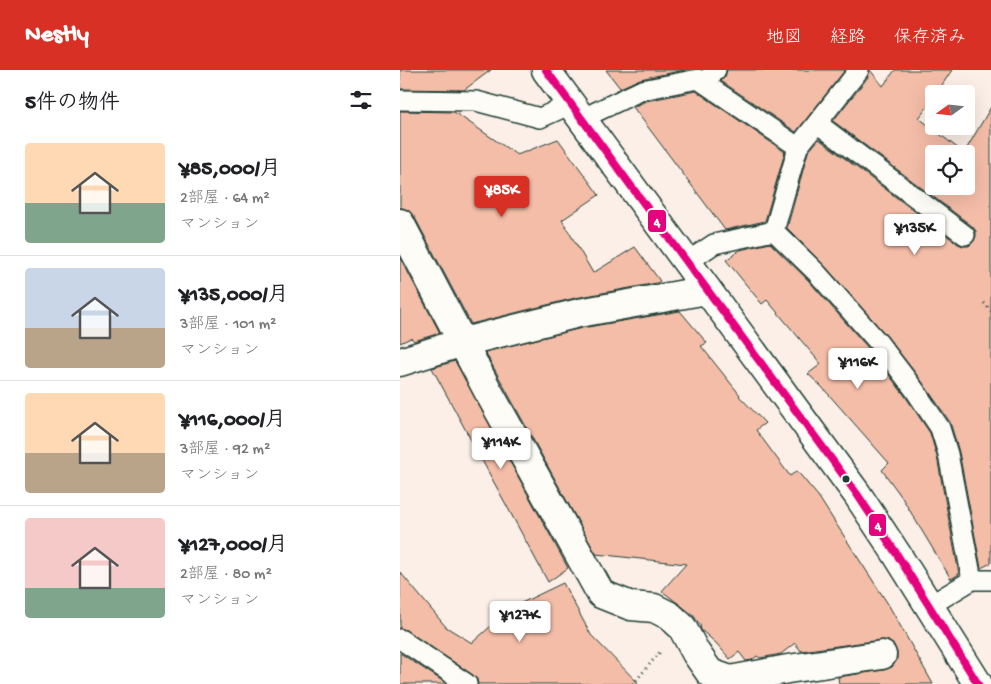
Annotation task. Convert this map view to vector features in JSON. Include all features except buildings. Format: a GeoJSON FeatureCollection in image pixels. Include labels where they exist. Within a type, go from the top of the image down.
{"type":"FeatureCollection","features":[{"type":"Feature","properties":{"kind":"street"},"geometry":{"type":"LineString","coordinates":[[546,70],[857,494],[978,684]]}},
{"type":"Feature","properties":{"kind":"street"},"geometry":{"type":"LineString","coordinates":[[400,223],[462,342],[601,594],[630,606],[654,608],[670,616],[682,628],[710,674],[730,680],[882,655]]}},
{"type":"Feature","properties":{"kind":"street"},"geometry":{"type":"LineString","coordinates":[[400,362],[462,342],[579,313],[707,290]]}},
{"type":"Feature","properties":{"kind":"lane"},"geometry":{"type":"LineString","coordinates":[[774,231],[798,147],[860,70]]}},
{"type":"Feature","properties":{"kind":"lane"},"geometry":{"type":"LineString","coordinates":[[400,100],[476,101],[540,118],[576,111],[642,90],[710,76],[798,147]]}},
{"type":"Feature","properties":{"kind":"lane"},"geometry":{"type":"LineString","coordinates":[[817,123],[965,235]]}},
{"type":"Feature","properties":{"kind":"lane"},"geometry":{"type":"LineString","coordinates":[[687,262],[714,244],[774,231]]}},
{"type":"Feature","properties":{"kind":"lane"},"geometry":{"type":"LineString","coordinates":[[774,231],[816,272],[878,342],[914,389],[940,428],[948,454],[972,580]]}},
{"type":"Feature","properties":{"kind":"lane"},"geometry":{"type":"LineString","coordinates":[[929,606],[972,580],[991,580]]}},
{"type":"Feature","properties":{"kind":"lane"},"geometry":{"type":"LineString","coordinates":[[400,639],[467,684]]}},
{"type":"Feature","properties":{"kind":"path"},"geometry":{"type":"LineString","coordinates":[[984,303],[991,311]]}},
{"type":"Feature","properties":{"kind":"path"},"geometry":{"type":"LineString","coordinates":[[633,684],[643,670],[682,628]]}},
{"type":"Feature","properties":{"kind":"transit line","name":"4"},"geometry":{"type":"LineString","coordinates":[[546,70],[857,494],[978,684]]}}]}
